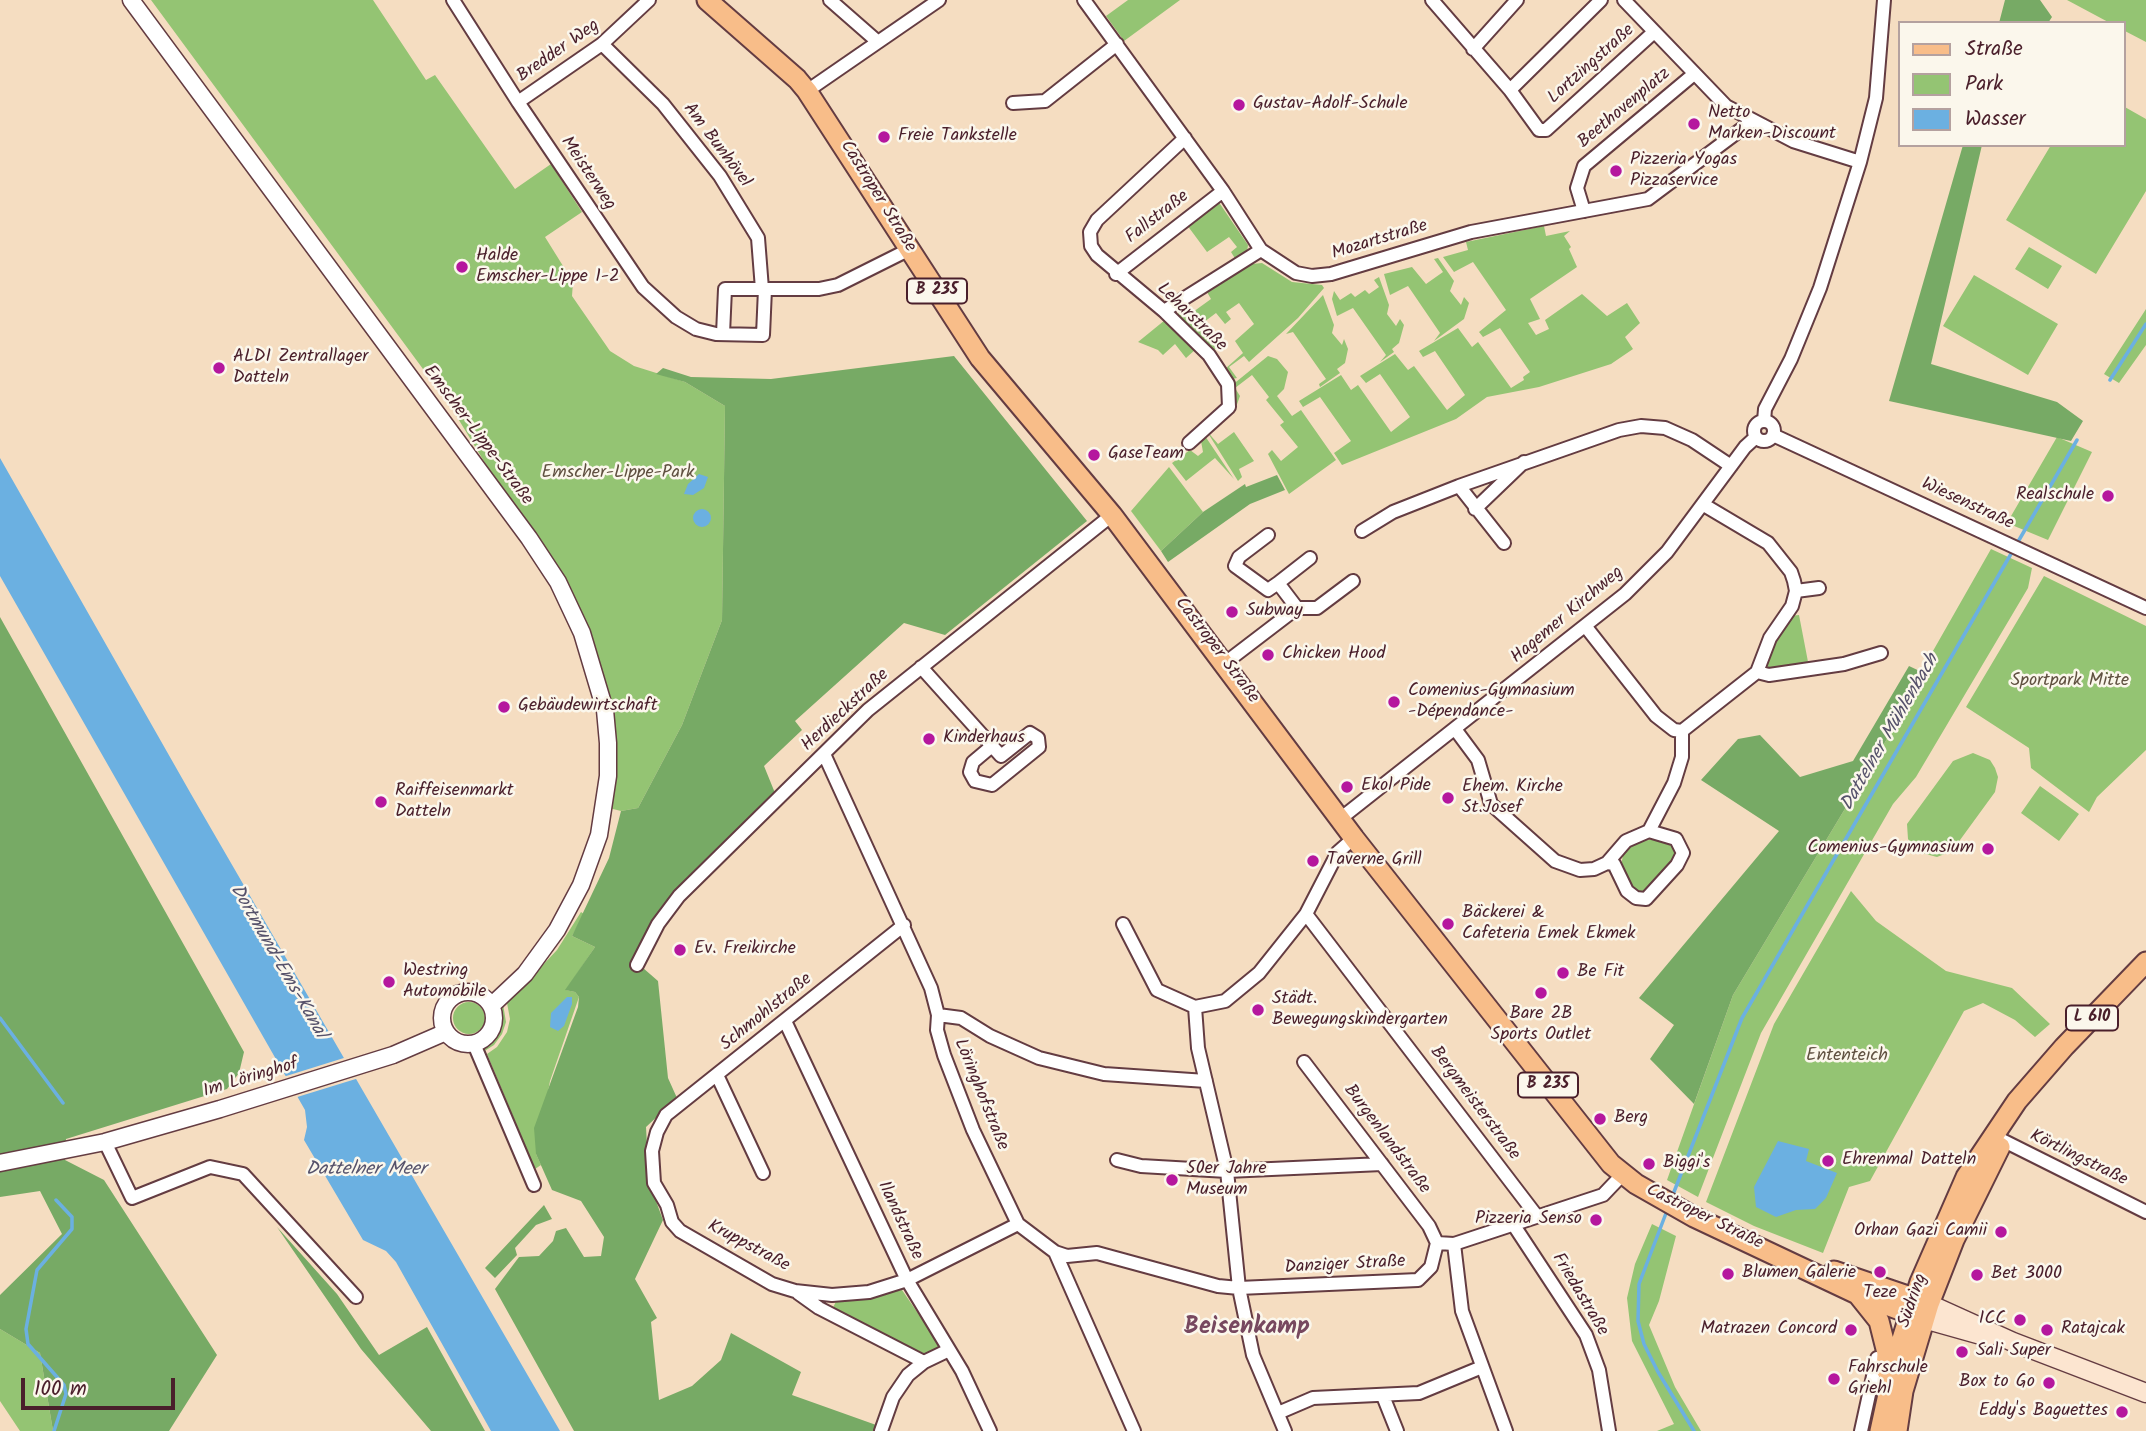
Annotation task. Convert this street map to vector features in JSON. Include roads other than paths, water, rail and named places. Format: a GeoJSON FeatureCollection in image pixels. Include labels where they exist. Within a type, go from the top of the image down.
{"type":"FeatureCollection","features":[{"type":"Feature","properties":{"kind":"main road","name":"Castroper Straße"},"geometry":{"type":"LineString","coordinates":[[707,0],[797,79],[807,91],[980,358],[1112,515],[1226,663],[1354,838],[1611,1164],[1679,1209],[1856,1293],[1919,1308]]}},
{"type":"Feature","properties":{"kind":"main road","name":"Südring"},"geometry":{"type":"LineString","coordinates":[[1880,1431],[1885,1401],[1919,1308],[1978,1189],[1998,1138],[2039,1075],[2143,972]]}},
{"type":"Feature","properties":{"kind":"main road","name":"Castroper Straße"},"geometry":{"type":"LineString","coordinates":[[1770,1250],[2146,1393]]}},
{"type":"Feature","properties":{"kind":"main road","name":"B 235"},"geometry":{"type":"LineString","coordinates":[[1856,1293],[1871,1308],[1882,1333],[1887,1353],[1885,1401]]}},
{"type":"Feature","properties":{"kind":"main road","name":"Südring"},"geometry":{"type":"LineString","coordinates":[[1897,1431],[1919,1308]]}},
{"type":"Feature","properties":{"kind":"street","name":"Emscher-Lippe-Straße"},"geometry":{"type":"LineString","coordinates":[[131,0],[529,538],[558,582],[582,633],[606,710],[607,786],[592,859],[569,910],[525,974],[488,1002]]}},
{"type":"Feature","properties":{"kind":"street","name":"Meisterweg"},"geometry":{"type":"LineString","coordinates":[[453,0],[518,102],[643,287],[676,317],[696,328],[723,334],[763,335],[764,289]]}},
{"type":"Feature","properties":{"kind":"street","name":"Bredder Weg"},"geometry":{"type":"LineString","coordinates":[[518,102],[602,44],[649,0]]}},
{"type":"Feature","properties":{"kind":"street"},"geometry":{"type":"LineString","coordinates":[[830,0],[878,41]]}},
{"type":"Feature","properties":{"kind":"street"},"geometry":{"type":"LineString","coordinates":[[807,91],[939,0]]}},
{"type":"Feature","properties":{"kind":"street","name":"Mozartstraße"},"geometry":{"type":"LineString","coordinates":[[1084,0],[1223,191],[1261,250],[1296,273],[1312,276],[1331,274],[1471,232],[1655,196],[1751,122]]}},
{"type":"Feature","properties":{"kind":"street"},"geometry":{"type":"LineString","coordinates":[[1473,49],[1517,0]]}},
{"type":"Feature","properties":{"kind":"street"},"geometry":{"type":"LineString","coordinates":[[1434,1],[1510,90],[1601,0]]}},
{"type":"Feature","properties":{"kind":"street"},"geometry":{"type":"LineString","coordinates":[[1624,0],[1727,106],[1751,122],[1793,141],[1860,162]]}},
{"type":"Feature","properties":{"kind":"street","name":"Hagemer Kirchweg"},"geometry":{"type":"LineString","coordinates":[[1340,819],[1586,627],[1667,552],[1745,446],[1756,437],[1755,427],[1764,421],[1765,409],[1791,359],[1820,288],[1860,162],[1876,98],[1884,0]]}},
{"type":"Feature","properties":{"kind":"street","name":"Lortzingstraße"},"geometry":{"type":"LineString","coordinates":[[1510,90],[1539,130],[1546,130],[1654,32]]}},
{"type":"Feature","properties":{"kind":"street","name":"Am Bunhövel"},"geometry":{"type":"LineString","coordinates":[[602,44],[663,104],[720,176],[758,238],[764,289]]}},
{"type":"Feature","properties":{"kind":"street"},"geometry":{"type":"LineString","coordinates":[[1013,103],[1045,101],[1117,44]]}},
{"type":"Feature","properties":{"kind":"street","name":"Beethovenplatz"},"geometry":{"type":"LineString","coordinates":[[1584,211],[1577,188],[1584,166],[1694,74]]}},
{"type":"Feature","properties":{"kind":"street","name":"Leharstraße"},"geometry":{"type":"LineString","coordinates":[[1185,138],[1097,220],[1090,232],[1091,246],[1116,274],[1164,311],[1209,355],[1231,391],[1229,407],[1189,443]]}},
{"type":"Feature","properties":{"kind":"street","name":"Fallstraße"},"geometry":{"type":"LineString","coordinates":[[1116,274],[1223,191]]}},
{"type":"Feature","properties":{"kind":"street"},"geometry":{"type":"LineString","coordinates":[[723,334],[725,289],[819,289],[838,285],[910,248]]}},
{"type":"Feature","properties":{"kind":"street"},"geometry":{"type":"LineString","coordinates":[[1164,311],[1261,250]]}},
{"type":"Feature","properties":{"kind":"street"},"geometry":{"type":"LineString","coordinates":[[1756,437],[1765,441],[1773,435],[1773,425],[1764,421]]}},
{"type":"Feature","properties":{"kind":"street"},"geometry":{"type":"LineString","coordinates":[[1362,531],[1393,512],[1459,486],[1619,430],[1641,426],[1665,428],[1683,436],[1731,466]]}},
{"type":"Feature","properties":{"kind":"street","name":"Wiesenstraße"},"geometry":{"type":"LineString","coordinates":[[1773,435],[2146,608]]}},
{"type":"Feature","properties":{"kind":"street"},"geometry":{"type":"LineString","coordinates":[[1475,509],[1524,462]]}},
{"type":"Feature","properties":{"kind":"street"},"geometry":{"type":"LineString","coordinates":[[1459,486],[1504,543]]}},
{"type":"Feature","properties":{"kind":"street"},"geometry":{"type":"LineString","coordinates":[[1586,627],[1661,722],[1674,730],[1682,731],[1757,673],[1770,638],[1791,606],[1796,591],[1791,572],[1768,543],[1704,505]]}},
{"type":"Feature","properties":{"kind":"street","name":"Herdieckstraße"},"geometry":{"type":"LineString","coordinates":[[637,965],[658,924],[679,896],[868,710],[1112,515]]}},
{"type":"Feature","properties":{"kind":"street"},"geometry":{"type":"LineString","coordinates":[[1268,535],[1239,557],[1235,566],[1268,590],[1310,558]]}},
{"type":"Feature","properties":{"kind":"street"},"geometry":{"type":"LineString","coordinates":[[1226,663],[1297,608],[1317,608],[1353,581]]}},
{"type":"Feature","properties":{"kind":"street"},"geometry":{"type":"LineString","coordinates":[[1278,583],[1297,608]]}},
{"type":"Feature","properties":{"kind":"street"},"geometry":{"type":"LineString","coordinates":[[1796,591],[1819,588]]}},
{"type":"Feature","properties":{"kind":"street"},"geometry":{"type":"LineString","coordinates":[[1757,673],[1769,675],[1844,664],[1881,653]]}},
{"type":"Feature","properties":{"kind":"street"},"geometry":{"type":"LineString","coordinates":[[921,667],[1001,756],[1030,733],[1038,738],[1039,747],[992,785],[983,785],[975,782],[970,772],[973,762],[992,746]]}},
{"type":"Feature","properties":{"kind":"street"},"geometry":{"type":"LineString","coordinates":[[1455,729],[1478,760],[1484,788],[1498,811],[1555,861],[1567,867],[1594,870],[1607,863],[1626,841],[1649,831],[1674,783],[1682,757],[1682,731]]}},
{"type":"Feature","properties":{"kind":"street","name":"Löringhofstraße"},"geometry":{"type":"LineString","coordinates":[[824,754],[932,988],[938,1015],[937,1030],[944,1055],[973,1130],[1017,1224],[1055,1252]]}},
{"type":"Feature","properties":{"kind":"street"},"geometry":{"type":"LineString","coordinates":[[1607,863],[1614,864],[1628,891],[1636,898],[1646,899],[1677,865],[1683,852],[1676,839],[1649,831]]}},
{"type":"Feature","properties":{"kind":"street"},"geometry":{"type":"LineString","coordinates":[[1123,924],[1157,990],[1195,1007],[1226,1001],[1259,973],[1306,914],[1338,852],[1354,838]]}},
{"type":"Feature","properties":{"kind":"street","name":"Bergmeisterstraße"},"geometry":{"type":"LineString","coordinates":[[1306,914],[1536,1215]]}},
{"type":"Feature","properties":{"kind":"street","name":"Schmohlstraße"},"geometry":{"type":"LineString","coordinates":[[657,1132],[666,1115],[904,925]]}},
{"type":"Feature","properties":{"kind":"street"},"geometry":{"type":"LineString","coordinates":[[467,992],[488,1002],[494,1025],[490,1033],[474,1044],[458,1042],[446,1032],[442,1015],[451,999],[467,992]]}},
{"type":"Feature","properties":{"kind":"street"},"geometry":{"type":"LineString","coordinates":[[1195,1007],[1198,1048],[1227,1171],[1239,1288],[1253,1356],[1284,1431]]}},
{"type":"Feature","properties":{"kind":"street"},"geometry":{"type":"LineString","coordinates":[[938,1015],[961,1018],[990,1036],[1039,1058],[1104,1074],[1206,1081]]}},
{"type":"Feature","properties":{"kind":"street","name":"Ilandstraße"},"geometry":{"type":"LineString","coordinates":[[785,1021],[907,1280],[949,1350],[990,1431]]}},
{"type":"Feature","properties":{"kind":"street","name":"Im Löringhof"},"geometry":{"type":"LineString","coordinates":[[0,1163],[105,1142],[393,1055],[446,1032]]}},
{"type":"Feature","properties":{"kind":"street"},"geometry":{"type":"LineString","coordinates":[[474,1044],[534,1185]]}},
{"type":"Feature","properties":{"kind":"street","name":"Burgenlandstraße"},"geometry":{"type":"LineString","coordinates":[[1304,1062],[1429,1226],[1437,1242]]}},
{"type":"Feature","properties":{"kind":"street"},"geometry":{"type":"LineString","coordinates":[[717,1075],[763,1172]]}},
{"type":"Feature","properties":{"kind":"street","name":"Kruppstraße"},"geometry":{"type":"LineString","coordinates":[[657,1132],[652,1175],[672,1222],[680,1231],[772,1284],[795,1291],[832,1295],[857,1293],[907,1280],[1017,1224]]}},
{"type":"Feature","properties":{"kind":"street","name":"Körtlingstraße"},"geometry":{"type":"LineString","coordinates":[[1998,1138],[2146,1212]]}},
{"type":"Feature","properties":{"kind":"street"},"geometry":{"type":"LineString","coordinates":[[105,1142],[132,1198],[210,1167],[243,1174],[356,1297]]}},
{"type":"Feature","properties":{"kind":"street"},"geometry":{"type":"LineString","coordinates":[[1117,1160],[1141,1166],[1227,1171],[1382,1164]]}},
{"type":"Feature","properties":{"kind":"street"},"geometry":{"type":"LineString","coordinates":[[1437,1242],[1454,1244],[1603,1195],[1623,1174]]}},
{"type":"Feature","properties":{"kind":"street","name":"Friedastraße"},"geometry":{"type":"LineString","coordinates":[[1513,1224],[1586,1335],[1599,1370],[1609,1431]]}},
{"type":"Feature","properties":{"kind":"street","name":"Danziger Straße"},"geometry":{"type":"LineString","coordinates":[[1055,1252],[1067,1256],[1097,1253],[1218,1286],[1239,1288],[1418,1280],[1431,1267],[1437,1242]]}},
{"type":"Feature","properties":{"kind":"street"},"geometry":{"type":"LineString","coordinates":[[1454,1244],[1462,1311],[1506,1431]]}},
{"type":"Feature","properties":{"kind":"street"},"geometry":{"type":"LineString","coordinates":[[1055,1252],[1133,1431]]}},
{"type":"Feature","properties":{"kind":"street"},"geometry":{"type":"LineString","coordinates":[[795,1291],[819,1308],[924,1362]]}},
{"type":"Feature","properties":{"kind":"street"},"geometry":{"type":"LineString","coordinates":[[881,1431],[893,1397],[908,1375],[924,1362],[949,1350]]}},
{"type":"Feature","properties":{"kind":"street"},"geometry":{"type":"LineString","coordinates":[[1861,1431],[1877,1358]]}},
{"type":"Feature","properties":{"kind":"street"},"geometry":{"type":"LineString","coordinates":[[1278,1413],[1313,1398],[1419,1393],[1482,1367]]}},
{"type":"Feature","properties":{"kind":"street"},"geometry":{"type":"LineString","coordinates":[[1383,1396],[1397,1431]]}},
{"type":"Feature","properties":{"kind":"water","name":"Dattelner Meer"},"geometry":{"type":"Polygon","coordinates":[[[0,458],[560,1431],[491,1431],[396,1262],[386,1251],[363,1240],[304,1140],[307,1127],[305,1110],[0,576],[0,458]]]}},
{"type":"Feature","properties":{"kind":"water"},"geometry":{"type":"Polygon","coordinates":[[[699,474],[708,477],[704,488],[693,495],[684,494],[688,484],[699,474]]]}},
{"type":"Feature","properties":{"kind":"water"},"geometry":{"type":"Polygon","coordinates":[[[702,509],[708,512],[711,518],[708,524],[702,527],[696,524],[693,518],[696,512],[702,509]]]}},
{"type":"Feature","properties":{"kind":"water"},"geometry":{"type":"Polygon","coordinates":[[[567,997],[572,997],[572,1004],[564,1026],[558,1031],[550,1027],[551,1013],[567,997]]]}},
{"type":"Feature","properties":{"kind":"water"},"geometry":{"type":"Polygon","coordinates":[[[1778,1141],[1809,1149],[1806,1161],[1837,1173],[1826,1198],[1815,1209],[1796,1210],[1776,1217],[1756,1207],[1754,1187],[1778,1141]]]}},
{"type":"Feature","properties":{"kind":"waterway","name":"Dattelner Mühlenbach"},"geometry":{"type":"LineString","coordinates":[[2110,380],[2146,324]]}},
{"type":"Feature","properties":{"kind":"waterway","name":"Dattelner Mühlenbach"},"geometry":{"type":"LineString","coordinates":[[1672,1197],[1742,1018],[2077,440]]}},
{"type":"Feature","properties":{"kind":"waterway"},"geometry":{"type":"LineString","coordinates":[[0,1018],[63,1103]]}},
{"type":"Feature","properties":{"kind":"waterway"},"geometry":{"type":"LineString","coordinates":[[54,1431],[66,1394],[64,1385],[28,1344],[26,1329],[37,1270],[72,1229],[72,1217],[56,1200]]}},
{"type":"Feature","properties":{"kind":"waterway"},"geometry":{"type":"LineString","coordinates":[[1668,1208],[1639,1284],[1638,1321],[1644,1344],[1658,1372],[1694,1431]]}},
{"type":"Feature","properties":{"kind":"place","name":"Gustav-Adolf-Schule"},"geometry":{"type":"Point","coordinates":[1239,105]}},
{"type":"Feature","properties":{"kind":"place","name":"Netto Marken-Discount"},"geometry":{"type":"Point","coordinates":[1694,124]}},
{"type":"Feature","properties":{"kind":"place","name":"Freie Tankstelle"},"geometry":{"type":"Point","coordinates":[884,137]}},
{"type":"Feature","properties":{"kind":"place","name":"Pizzeria Yogas Pizzaservice"},"geometry":{"type":"Point","coordinates":[1616,171]}},
{"type":"Feature","properties":{"kind":"place","name":"Halde Emscher-Lippe 1-2"},"geometry":{"type":"Point","coordinates":[462,267]}},
{"type":"Feature","properties":{"kind":"place","name":"ALDI Zentrallager Datteln"},"geometry":{"type":"Point","coordinates":[219,368]}},
{"type":"Feature","properties":{"kind":"place","name":"GaseTeam"},"geometry":{"type":"Point","coordinates":[1094,455]}},
{"type":"Feature","properties":{"kind":"place","name":"Realschule"},"geometry":{"type":"Point","coordinates":[2108,496]}},
{"type":"Feature","properties":{"kind":"place","name":"Subway"},"geometry":{"type":"Point","coordinates":[1232,612]}},
{"type":"Feature","properties":{"kind":"place","name":"Chicken Hood"},"geometry":{"type":"Point","coordinates":[1268,655]}},
{"type":"Feature","properties":{"kind":"place","name":"Comenius-Gymnasium -Dépendance-"},"geometry":{"type":"Point","coordinates":[1394,702]}},
{"type":"Feature","properties":{"kind":"place","name":"Gebäudewirtschaft"},"geometry":{"type":"Point","coordinates":[504,707]}},
{"type":"Feature","properties":{"kind":"place","name":"Kinderhaus"},"geometry":{"type":"Point","coordinates":[929,739]}},
{"type":"Feature","properties":{"kind":"place","name":"Ekol Pide"},"geometry":{"type":"Point","coordinates":[1347,787]}},
{"type":"Feature","properties":{"kind":"place","name":"Ehem. Kirche St.Josef"},"geometry":{"type":"Point","coordinates":[1448,798]}},
{"type":"Feature","properties":{"kind":"place","name":"Raiffeisenmarkt Datteln"},"geometry":{"type":"Point","coordinates":[381,802]}},
{"type":"Feature","properties":{"kind":"place","name":"Comenius-Gymnasium"},"geometry":{"type":"Point","coordinates":[1988,849]}},
{"type":"Feature","properties":{"kind":"place","name":"Taverne Grill"},"geometry":{"type":"Point","coordinates":[1313,861]}},
{"type":"Feature","properties":{"kind":"place","name":"Bäckerei & Cafeteria Emek Ekmek"},"geometry":{"type":"Point","coordinates":[1448,924]}},
{"type":"Feature","properties":{"kind":"place","name":"Ev. Freikirche"},"geometry":{"type":"Point","coordinates":[680,950]}},
{"type":"Feature","properties":{"kind":"place","name":"Be Fit"},"geometry":{"type":"Point","coordinates":[1563,973]}},
{"type":"Feature","properties":{"kind":"place","name":"Westring Automobile"},"geometry":{"type":"Point","coordinates":[389,982]}},
{"type":"Feature","properties":{"kind":"place","name":"Bare 2B Sports Outlet"},"geometry":{"type":"Point","coordinates":[1541,993]}},
{"type":"Feature","properties":{"kind":"place","name":"Städt. Bewegungskindergarten"},"geometry":{"type":"Point","coordinates":[1258,1010]}},
{"type":"Feature","properties":{"kind":"place","name":"Berg"},"geometry":{"type":"Point","coordinates":[1600,1119]}},
{"type":"Feature","properties":{"kind":"place","name":"Ehrenmal Datteln"},"geometry":{"type":"Point","coordinates":[1828,1161]}},
{"type":"Feature","properties":{"kind":"place","name":"Biggi's"},"geometry":{"type":"Point","coordinates":[1649,1164]}},
{"type":"Feature","properties":{"kind":"place","name":"50er Jahre Museum"},"geometry":{"type":"Point","coordinates":[1172,1180]}},
{"type":"Feature","properties":{"kind":"place","name":"Pizzeria Senso"},"geometry":{"type":"Point","coordinates":[1596,1220]}},
{"type":"Feature","properties":{"kind":"place","name":"Orhan Gazi Camii"},"geometry":{"type":"Point","coordinates":[2001,1232]}},
{"type":"Feature","properties":{"kind":"place","name":"Teze"},"geometry":{"type":"Point","coordinates":[1880,1272]}},
{"type":"Feature","properties":{"kind":"place","name":"Blumen Galerie"},"geometry":{"type":"Point","coordinates":[1728,1274]}},
{"type":"Feature","properties":{"kind":"place","name":"Bet 3000"},"geometry":{"type":"Point","coordinates":[1977,1275]}},
{"type":"Feature","properties":{"kind":"place","name":"ICC"},"geometry":{"type":"Point","coordinates":[2020,1320]}},
{"type":"Feature","properties":{"kind":"place","name":"Matrazen Concord"},"geometry":{"type":"Point","coordinates":[1851,1330]}},
{"type":"Feature","properties":{"kind":"place","name":"Ratajcak"},"geometry":{"type":"Point","coordinates":[2047,1330]}},
{"type":"Feature","properties":{"kind":"place","name":"Sali Super"},"geometry":{"type":"Point","coordinates":[1962,1352]}},
{"type":"Feature","properties":{"kind":"place","name":"Fahrschule Griehl"},"geometry":{"type":"Point","coordinates":[1834,1379]}},
{"type":"Feature","properties":{"kind":"place","name":"Box to Go"},"geometry":{"type":"Point","coordinates":[2049,1383]}},
{"type":"Feature","properties":{"kind":"place","name":"Eddy's Baguettes"},"geometry":{"type":"Point","coordinates":[2122,1412]}},
{"type":"Feature","properties":{"kind":"district","name":"Beisenkamp"},"geometry":{"type":"Point","coordinates":[1247,1329]}},
{"type":"Feature","properties":{"kind":"park label","name":"Emscher-Lippe-Park"},"geometry":{"type":"Point","coordinates":[618,474]}},
{"type":"Feature","properties":{"kind":"park label","name":"Sportpark Mitte"},"geometry":{"type":"Point","coordinates":[2070,682]}},
{"type":"Feature","properties":{"kind":"park label","name":"Ententeich"},"geometry":{"type":"Point","coordinates":[1847,1057]}},
{"type":"Feature","properties":{"kind":"water label","name":"Dortmund-Ems-Kanal"},"geometry":{"type":"Point","coordinates":[277,962]}}]}
